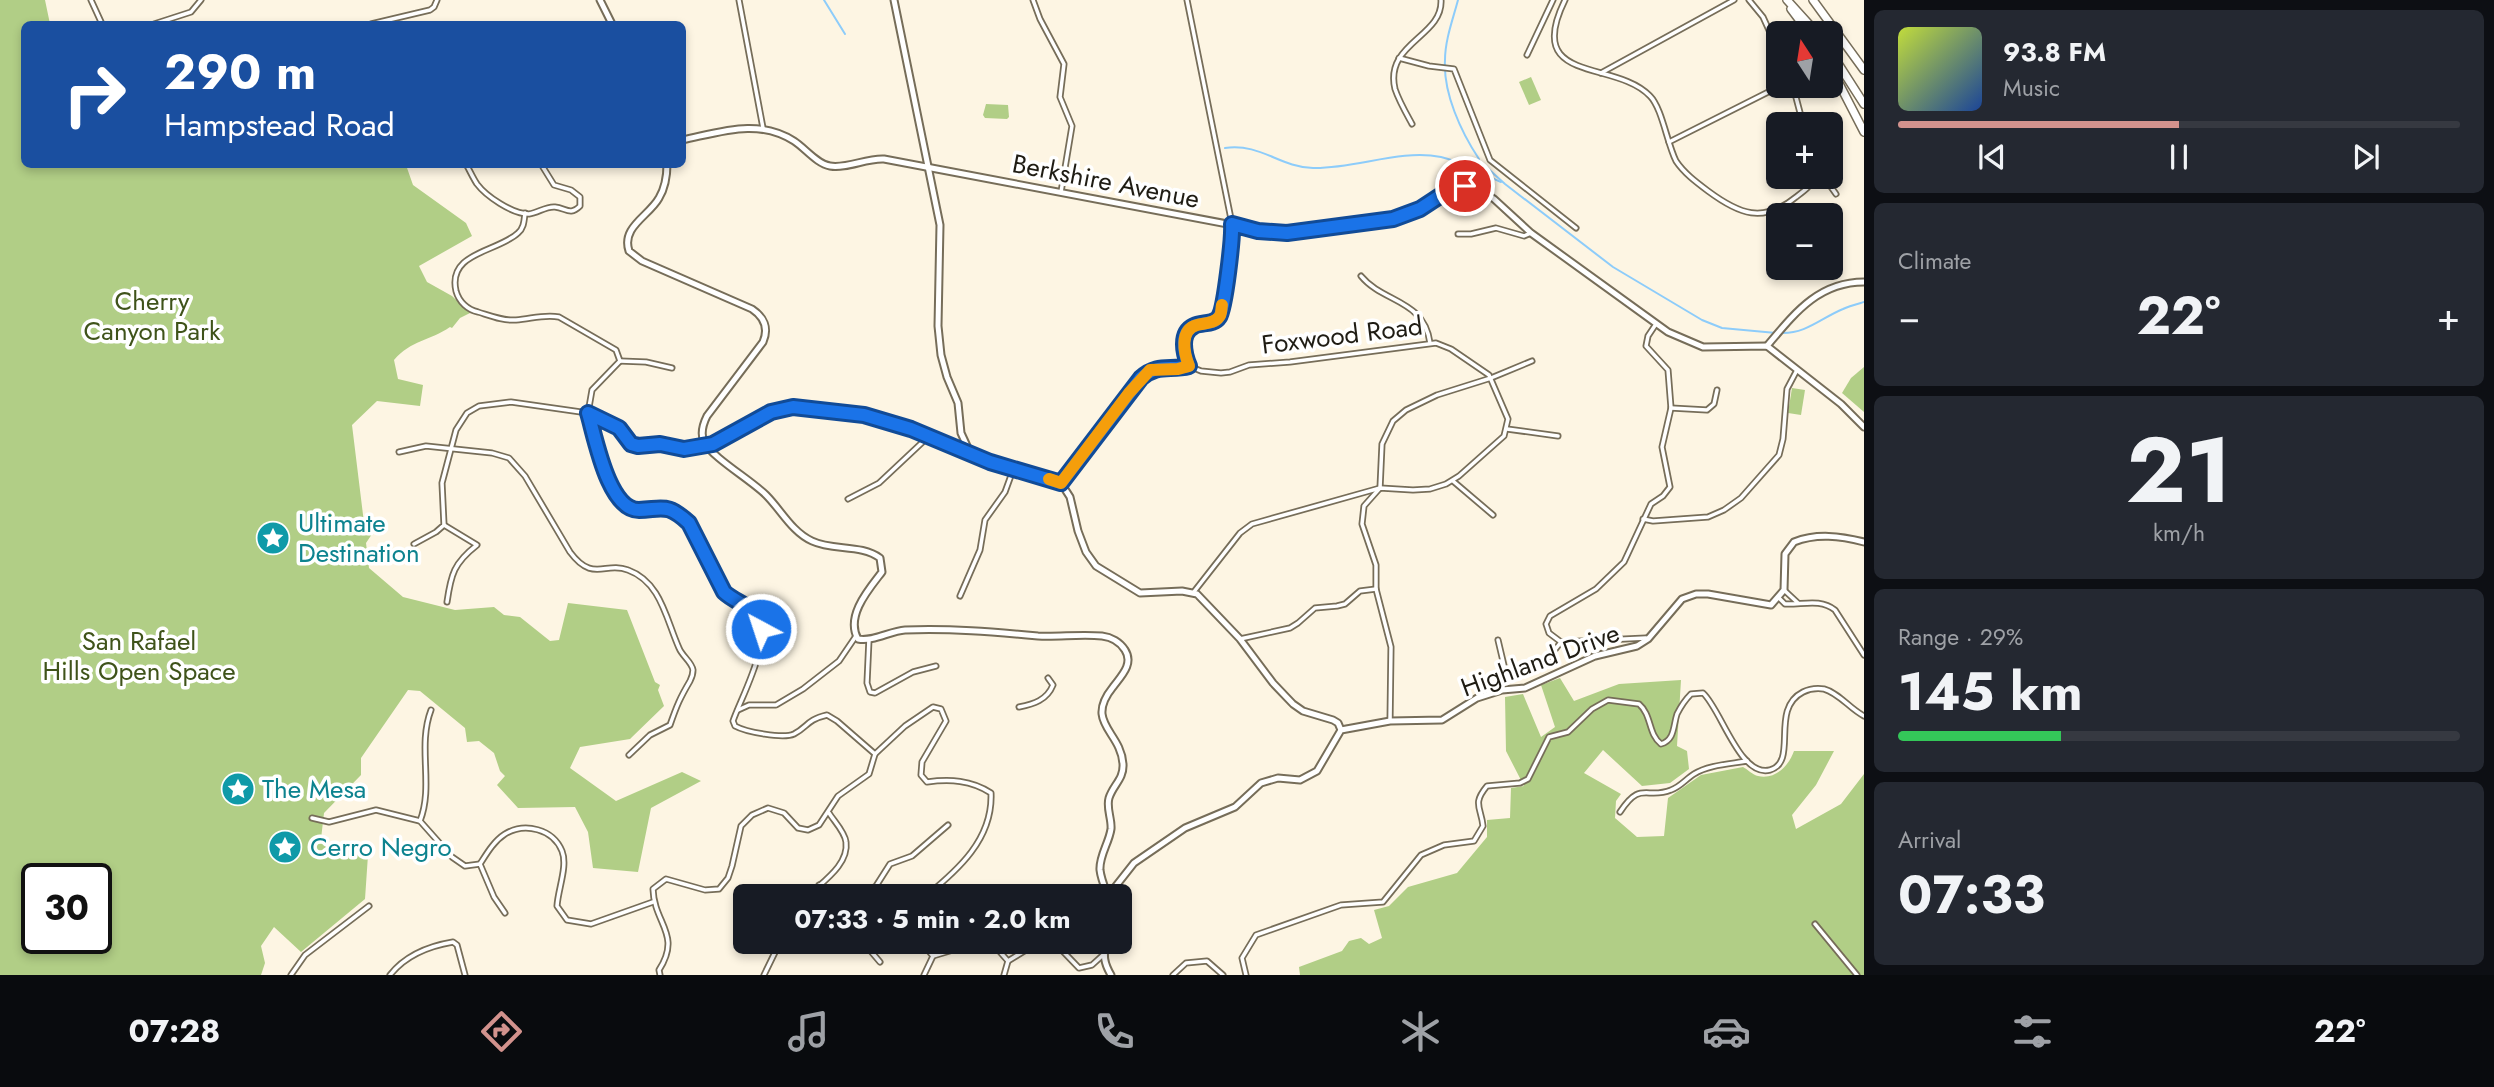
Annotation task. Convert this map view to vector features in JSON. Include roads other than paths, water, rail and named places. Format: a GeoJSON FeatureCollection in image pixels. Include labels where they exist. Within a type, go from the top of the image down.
{"type":"FeatureCollection","features":[{"type":"Feature","properties":{"kind":"highway"},"geometry":{"type":"LineString","coordinates":[[1786,0],[1801,21]]}},
{"type":"Feature","properties":{"kind":"highway"},"geometry":{"type":"LineString","coordinates":[[1786,0],[1806,21]]}},
{"type":"Feature","properties":{"kind":"highway"},"geometry":{"type":"LineString","coordinates":[[1813,0],[1864,70]]}},
{"type":"Feature","properties":{"kind":"highway"},"geometry":{"type":"LineString","coordinates":[[1843,71],[1864,104]]}},
{"type":"Feature","properties":{"kind":"highway"},"geometry":{"type":"LineString","coordinates":[[1843,91],[1864,132]]}},
{"type":"Feature","properties":{"kind":"street"},"geometry":{"type":"LineString","coordinates":[[91,0],[100,21]]}},
{"type":"Feature","properties":{"kind":"street"},"geometry":{"type":"LineString","coordinates":[[164,21],[191,12],[201,0]]}},
{"type":"Feature","properties":{"kind":"street"},"geometry":{"type":"LineString","coordinates":[[384,21],[430,10],[437,0]]}},
{"type":"Feature","properties":{"kind":"street"},"geometry":{"type":"LineString","coordinates":[[600,0],[610,21]]}},
{"type":"Feature","properties":{"kind":"street"},"geometry":{"type":"LineString","coordinates":[[739,0],[763,128]]}},
{"type":"Feature","properties":{"kind":"street"},"geometry":{"type":"LineString","coordinates":[[894,0],[940,225],[938,326],[941,355],[958,402],[961,433],[967,453]]}},
{"type":"Feature","properties":{"kind":"street"},"geometry":{"type":"LineString","coordinates":[[1033,0],[1064,64],[1060,97],[1072,126],[1061,192]]}},
{"type":"Feature","properties":{"kind":"street"},"geometry":{"type":"LineString","coordinates":[[1187,0],[1232,224],[1223,304],[1219,317],[1212,322],[1194,325],[1188,331],[1184,349],[1189,366]]}},
{"type":"Feature","properties":{"kind":"street"},"geometry":{"type":"LineString","coordinates":[[1412,124],[1395,89],[1394,71],[1399,58],[1439,15],[1441,0]]}},
{"type":"Feature","properties":{"kind":"street"},"geometry":{"type":"LineString","coordinates":[[1527,55],[1552,0]]}},
{"type":"Feature","properties":{"kind":"street"},"geometry":{"type":"LineString","coordinates":[[1565,0],[1554,33],[1558,48],[1566,59],[1648,94],[1657,106],[1668,142],[1681,168],[1709,191],[1742,211],[1767,213],[1783,207],[1805,189]]}},
{"type":"Feature","properties":{"kind":"street"},"geometry":{"type":"LineString","coordinates":[[1601,74],[1734,0]]}},
{"type":"Feature","properties":{"kind":"street"},"geometry":{"type":"LineString","coordinates":[[1749,0],[1766,24]]}},
{"type":"Feature","properties":{"kind":"street"},"geometry":{"type":"LineString","coordinates":[[1399,58],[1454,69],[1458,73],[1469,112],[1493,163],[1576,228]]}},
{"type":"Feature","properties":{"kind":"street"},"geometry":{"type":"LineString","coordinates":[[1668,142],[1766,93]]}},
{"type":"Feature","properties":{"kind":"street","name":"Berkshire Avenue"},"geometry":{"type":"LineString","coordinates":[[686,139],[740,128],[763,128],[789,138],[818,160],[831,166],[879,159],[1258,231],[1287,233],[1393,219],[1420,209],[1452,188],[1465,186],[1483,192],[1531,233],[1656,324],[1703,347],[1767,346]]}},
{"type":"Feature","properties":{"kind":"street"},"geometry":{"type":"LineString","coordinates":[[468,168],[476,183],[486,193],[513,210],[525,214],[553,207],[571,212],[580,206],[580,197],[571,190],[554,185],[543,168]]}},
{"type":"Feature","properties":{"kind":"street"},"geometry":{"type":"LineString","coordinates":[[667,168],[660,198],[632,229],[627,242],[629,251],[642,261],[752,309],[762,318],[766,327],[764,342],[708,416],[702,433],[707,445],[765,493],[798,533],[818,544],[868,552],[880,558],[882,572],[861,601],[854,624],[856,636],[839,661],[803,689],[776,705],[749,705],[736,710]]}},
{"type":"Feature","properties":{"kind":"street"},"geometry":{"type":"LineString","coordinates":[[1832,189],[1836,194]]}},
{"type":"Feature","properties":{"kind":"street"},"geometry":{"type":"LineString","coordinates":[[525,214],[524,225],[517,234],[472,257],[460,267],[455,285],[460,300],[473,311],[505,320],[551,315],[559,317],[616,350],[620,361]]}},
{"type":"Feature","properties":{"kind":"street"},"geometry":{"type":"LineString","coordinates":[[1458,233],[1471,234],[1496,228],[1524,236],[1531,233]]}},
{"type":"Feature","properties":{"kind":"street"},"geometry":{"type":"LineString","coordinates":[[1361,276],[1418,314],[1429,332],[1430,343]]}},
{"type":"Feature","properties":{"kind":"street"},"geometry":{"type":"LineString","coordinates":[[1864,282],[1820,292],[1798,309],[1767,346],[1841,404],[1864,427]]}},
{"type":"Feature","properties":{"kind":"street"},"geometry":{"type":"LineString","coordinates":[[1648,639],[1561,642],[1549,634],[1546,624],[1549,615],[1596,589],[1624,562],[1651,504],[1670,487],[1662,447],[1671,408],[1668,370],[1646,346],[1648,336],[1656,324]]}},
{"type":"Feature","properties":{"kind":"street","name":"Foxwood Road"},"geometry":{"type":"LineString","coordinates":[[1061,483],[1141,378],[1157,368],[1178,369],[1189,366],[1211,373],[1230,372],[1249,365],[1436,342],[1451,349],[1491,378]]}},
{"type":"Feature","properties":{"kind":"street"},"geometry":{"type":"LineString","coordinates":[[1390,721],[1392,660],[1376,589],[1376,565],[1362,524],[1364,506],[1380,488],[1382,444],[1393,421],[1406,410],[1437,395],[1491,378],[1532,360]]}},
{"type":"Feature","properties":{"kind":"street"},"geometry":{"type":"LineString","coordinates":[[672,368],[646,362],[620,361],[592,390],[588,413],[603,466],[621,501],[632,509],[663,507],[679,514],[695,532],[724,592],[757,615],[761,640],[751,678],[736,710],[733,720],[735,726],[743,730],[785,737],[796,733],[813,718],[827,715],[875,754]]}},
{"type":"Feature","properties":{"kind":"street"},"geometry":{"type":"LineString","coordinates":[[1643,519],[1653,522],[1708,517],[1741,498],[1779,455],[1787,389],[1797,370]]}},
{"type":"Feature","properties":{"kind":"street"},"geometry":{"type":"LineString","coordinates":[[1192,593],[1240,533],[1252,524],[1380,488],[1430,489],[1453,481],[1504,436],[1507,429],[1508,419],[1491,378]]}},
{"type":"Feature","properties":{"kind":"street"},"geometry":{"type":"LineString","coordinates":[[1671,408],[1707,410],[1714,404],[1717,390]]}},
{"type":"Feature","properties":{"kind":"street"},"geometry":{"type":"LineString","coordinates":[[444,525],[442,483],[460,421],[479,406],[511,402],[588,413],[619,428],[631,444],[660,444],[684,449],[713,444],[771,412],[793,407],[864,415],[928,436],[1013,470],[1061,483],[1070,497],[1086,552],[1096,566],[1140,593],[1192,593],[1204,601],[1240,639],[1273,683],[1293,704],[1303,711],[1338,723],[1341,730],[1317,771],[1300,780],[1278,778],[1261,783],[1235,807],[1196,822],[1163,842],[1134,863],[1119,884]]}},
{"type":"Feature","properties":{"kind":"street"},"geometry":{"type":"LineString","coordinates":[[1507,429],[1558,436]]}},
{"type":"Feature","properties":{"kind":"street"},"geometry":{"type":"LineString","coordinates":[[848,499],[879,483],[928,436]]}},
{"type":"Feature","properties":{"kind":"street"},"geometry":{"type":"LineString","coordinates":[[398,453],[417,447],[492,453],[509,458],[526,476],[570,552],[579,562],[591,569],[630,570],[655,589],[679,648],[691,664],[692,674],[679,698],[670,724],[650,735],[629,755]]}},
{"type":"Feature","properties":{"kind":"street"},"geometry":{"type":"LineString","coordinates":[[960,596],[980,550],[985,520],[1005,492],[1013,470]]}},
{"type":"Feature","properties":{"kind":"street"},"geometry":{"type":"LineString","coordinates":[[1453,481],[1493,515]]}},
{"type":"Feature","properties":{"kind":"street"},"geometry":{"type":"LineString","coordinates":[[414,544],[444,525]]}},
{"type":"Feature","properties":{"kind":"street"},"geometry":{"type":"LineString","coordinates":[[444,525],[477,545],[457,563],[450,581],[447,602]]}},
{"type":"Feature","properties":{"kind":"street"},"geometry":{"type":"LineString","coordinates":[[1864,542],[1825,536],[1794,542],[1785,554],[1784,590],[1779,598],[1785,604],[1829,605],[1841,618],[1864,655]]}},
{"type":"Feature","properties":{"kind":"street"},"geometry":{"type":"LineString","coordinates":[[1240,639],[1290,628],[1315,608],[1345,604],[1360,591],[1376,589]]}},
{"type":"Feature","properties":{"kind":"street"},"geometry":{"type":"LineString","coordinates":[[1784,590],[1798,603]]}},
{"type":"Feature","properties":{"kind":"street","name":"Highland Drive"},"geometry":{"type":"LineString","coordinates":[[1341,730],[1390,721],[1442,720],[1477,698],[1502,690],[1525,688],[1595,656],[1637,646],[1648,639],[1682,599],[1696,594],[1708,593],[1771,605],[1779,598]]}},
{"type":"Feature","properties":{"kind":"street"},"geometry":{"type":"LineString","coordinates":[[856,636],[862,640],[900,631],[1103,636],[1115,640],[1124,648],[1129,661],[1127,668],[1109,691],[1101,708],[1103,722],[1118,745],[1123,762],[1122,776],[1109,799],[1111,826],[1101,862],[1103,882],[1110,884]]}},
{"type":"Feature","properties":{"kind":"street"},"geometry":{"type":"LineString","coordinates":[[869,639],[867,682],[870,692],[875,693],[913,672],[936,666]]}},
{"type":"Feature","properties":{"kind":"street"},"geometry":{"type":"LineString","coordinates":[[1498,640],[1506,674],[1541,666],[1561,642]]}},
{"type":"Feature","properties":{"kind":"street"},"geometry":{"type":"LineString","coordinates":[[1019,707],[1035,703],[1049,694],[1052,685],[1048,678]]}},
{"type":"Feature","properties":{"kind":"street"},"geometry":{"type":"LineString","coordinates":[[1246,975],[1242,958],[1256,934],[1341,905],[1383,902],[1422,855],[1444,845],[1474,841],[1483,826],[1477,802],[1487,786],[1520,783],[1528,779],[1549,737],[1568,732],[1592,709],[1608,700],[1639,704],[1648,716],[1654,737],[1661,744],[1671,737],[1683,703],[1692,694],[1703,693],[1739,752],[1747,761],[1764,770],[1777,766],[1784,751],[1787,708],[1791,701],[1807,690],[1824,690],[1864,716]]}},
{"type":"Feature","properties":{"kind":"street"},"geometry":{"type":"LineString","coordinates":[[660,975],[659,970],[667,957],[670,941],[653,902],[653,889],[667,879],[705,890],[719,889],[732,866],[741,826],[752,815],[768,808],[784,813],[797,828],[808,830],[819,825],[838,796],[869,774],[875,754],[905,726],[933,707],[941,709],[946,721],[922,762],[921,775],[927,782],[951,780],[981,787],[991,793],[992,811],[985,833],[954,873],[941,884]]}},
{"type":"Feature","properties":{"kind":"street"},"geometry":{"type":"LineString","coordinates":[[421,821],[426,806],[425,726],[431,710]]}},
{"type":"Feature","properties":{"kind":"street"},"geometry":{"type":"LineString","coordinates":[[1620,812],[1634,794],[1673,790],[1695,773],[1747,761]]}},
{"type":"Feature","properties":{"kind":"street"},"geometry":{"type":"LineString","coordinates":[[312,818],[329,822],[376,810],[421,821],[452,857],[466,866],[480,864],[490,848],[505,834],[520,829],[538,828],[555,840],[563,852],[564,866],[557,906],[567,920],[591,924],[653,902]]}},
{"type":"Feature","properties":{"kind":"street"},"geometry":{"type":"LineString","coordinates":[[821,884],[836,870],[845,853],[846,841],[829,813]]}},
{"type":"Feature","properties":{"kind":"street"},"geometry":{"type":"LineString","coordinates":[[877,884],[890,864],[912,856],[948,825]]}},
{"type":"Feature","properties":{"kind":"street"},"geometry":{"type":"LineString","coordinates":[[480,864],[494,897],[505,913]]}},
{"type":"Feature","properties":{"kind":"street"},"geometry":{"type":"LineString","coordinates":[[291,975],[305,955],[369,906]]}},
{"type":"Feature","properties":{"kind":"street"},"geometry":{"type":"LineString","coordinates":[[1815,924],[1857,975]]}},
{"type":"Feature","properties":{"kind":"street"},"geometry":{"type":"LineString","coordinates":[[390,975],[399,964],[414,955],[453,942],[457,945],[466,975]]}},
{"type":"Feature","properties":{"kind":"street"},"geometry":{"type":"LineString","coordinates":[[924,975],[933,956],[973,944],[993,944],[1008,961]]}},
{"type":"Feature","properties":{"kind":"street"},"geometry":{"type":"LineString","coordinates":[[764,975],[774,954]]}},
{"type":"Feature","properties":{"kind":"street"},"geometry":{"type":"LineString","coordinates":[[873,954],[880,962]]}},
{"type":"Feature","properties":{"kind":"street"},"geometry":{"type":"LineString","coordinates":[[1004,975],[1008,961],[1019,954]]}},
{"type":"Feature","properties":{"kind":"street"},"geometry":{"type":"LineString","coordinates":[[1066,954],[1079,968],[1091,965],[1103,955],[1111,975]]}},
{"type":"Feature","properties":{"kind":"street"},"geometry":{"type":"LineString","coordinates":[[1173,975],[1186,963],[1207,961],[1223,975]]}},
{"type":"Feature","properties":{"kind":"waterway"},"geometry":{"type":"LineString","coordinates":[[824,0],[845,34]]}},
{"type":"Feature","properties":{"kind":"waterway"},"geometry":{"type":"LineString","coordinates":[[1458,0],[1446,45],[1445,73],[1454,112],[1479,159]]}},
{"type":"Feature","properties":{"kind":"waterway"},"geometry":{"type":"LineString","coordinates":[[1225,148],[1249,149],[1290,164],[1313,168],[1425,155],[1449,159],[1501,182]]}},
{"type":"Feature","properties":{"kind":"waterway"},"geometry":{"type":"LineString","coordinates":[[1484,165],[1613,267],[1702,320],[1722,328],[1776,333]]}},
{"type":"Feature","properties":{"kind":"waterway"},"geometry":{"type":"LineString","coordinates":[[1781,333],[1798,331],[1845,308],[1864,302]]}},
{"type":"Feature","properties":{"kind":"place","name":"Ultimate Destination"},"geometry":{"type":"Point","coordinates":[273,538]}},
{"type":"Feature","properties":{"kind":"place","name":"The Mesa"},"geometry":{"type":"Point","coordinates":[238,789]}},
{"type":"Feature","properties":{"kind":"place","name":"Cerro Negro"},"geometry":{"type":"Point","coordinates":[285,847]}},
{"type":"Feature","properties":{"kind":"park label","name":"Cherry Canyon Park"},"geometry":{"type":"Point","coordinates":[152,316]}},
{"type":"Feature","properties":{"kind":"park label","name":"San Rafael Hills Open Space"},"geometry":{"type":"Point","coordinates":[139,656]}}]}
